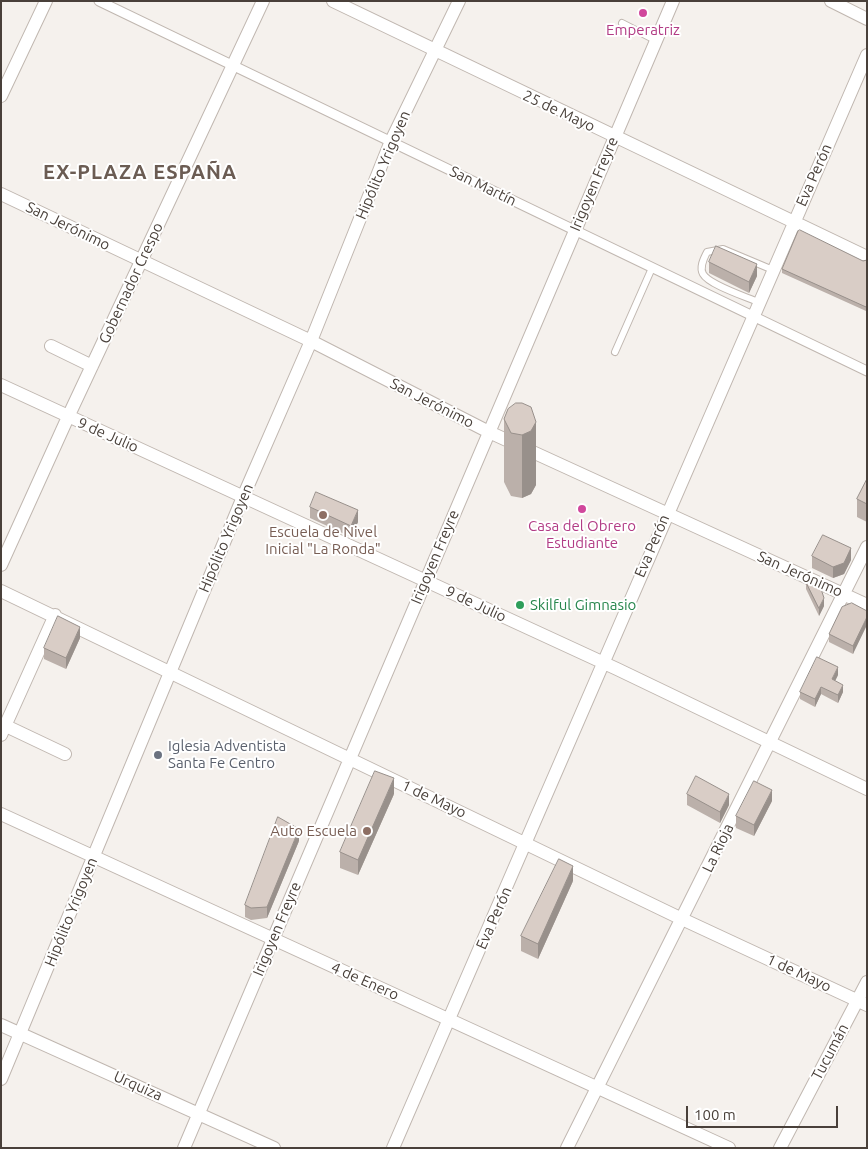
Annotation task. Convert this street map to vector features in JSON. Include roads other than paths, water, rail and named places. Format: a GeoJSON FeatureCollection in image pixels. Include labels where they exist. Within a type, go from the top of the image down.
{"type":"FeatureCollection","features":[{"type":"Feature","properties":{"kind":"street"},"geometry":{"type":"LineString","coordinates":[[1,96],[46,1]]}},
{"type":"Feature","properties":{"kind":"street","name":"San Martín"},"geometry":{"type":"LineString","coordinates":[[99,1],[867,371]]}},
{"type":"Feature","properties":{"kind":"street","name":"Gobernador Crespo"},"geometry":{"type":"LineString","coordinates":[[1,565],[68,417],[263,1]]}},
{"type":"Feature","properties":{"kind":"street","name":"25 de Mayo"},"geometry":{"type":"LineString","coordinates":[[333,1],[434,52],[867,257]]}},
{"type":"Feature","properties":{"kind":"street","name":"Hipólito Yrigoyen"},"geometry":{"type":"LineString","coordinates":[[1,1079],[243,497],[311,340],[391,141],[460,1]]}},
{"type":"Feature","properties":{"kind":"street","name":"Irigoyen Freyre"},"geometry":{"type":"LineString","coordinates":[[184,1148],[673,1]]}},
{"type":"Feature","properties":{"kind":"street"},"geometry":{"type":"LineString","coordinates":[[831,1],[867,19]]}},
{"type":"Feature","properties":{"kind":"street","name":"Eva Perón"},"geometry":{"type":"LineString","coordinates":[[393,1148],[526,843],[666,513],[867,55]]}},
{"type":"Feature","properties":{"kind":"street","name":"San Jerónimo"},"geometry":{"type":"LineString","coordinates":[[1,194],[141,262],[311,340],[489,432],[867,604]]}},
{"type":"Feature","properties":{"kind":"street"},"geometry":{"type":"LineString","coordinates":[[50,346],[92,366]]}},
{"type":"Feature","properties":{"kind":"street","name":"9 de Julio"},"geometry":{"type":"LineString","coordinates":[[1,385],[602,662],[867,789]]}},
{"type":"Feature","properties":{"kind":"street","name":"La Rioja"},"geometry":{"type":"LineString","coordinates":[[567,1148],[867,547]]}},
{"type":"Feature","properties":{"kind":"street","name":"1 de Mayo"},"geometry":{"type":"LineString","coordinates":[[1,590],[682,919],[862,1002]]}},
{"type":"Feature","properties":{"kind":"street"},"geometry":{"type":"LineString","coordinates":[[54,615],[4,730],[65,754]]}},
{"type":"Feature","properties":{"kind":"street","name":"4 de Enero"},"geometry":{"type":"LineString","coordinates":[[1,814],[273,940],[450,1018],[729,1148]]}},
{"type":"Feature","properties":{"kind":"street","name":"Tucumán"},"geometry":{"type":"LineString","coordinates":[[780,1148],[862,1002],[867,982]]}},
{"type":"Feature","properties":{"kind":"street","name":"Urquiza"},"geometry":{"type":"LineString","coordinates":[[1,1025],[199,1112],[274,1148]]}},
{"type":"Feature","properties":{"kind":"lane"},"geometry":{"type":"LineString","coordinates":[[622,23],[655,40]]}},
{"type":"Feature","properties":{"kind":"lane"},"geometry":{"type":"LineString","coordinates":[[760,302],[711,281],[704,274],[702,265],[707,252],[722,249],[773,270]]}},
{"type":"Feature","properties":{"kind":"lane"},"geometry":{"type":"LineString","coordinates":[[614,352],[652,268]]}},
{"type":"Feature","properties":{"kind":"place","name":"Emperatriz"},"geometry":{"type":"Point","coordinates":[643,13]}},
{"type":"Feature","properties":{"kind":"place","name":"Casa del Obrero Estudiante"},"geometry":{"type":"Point","coordinates":[582,509]}},
{"type":"Feature","properties":{"kind":"place","name":"Escuela de Nivel Inicial \"La Ronda\""},"geometry":{"type":"Point","coordinates":[323,515]}},
{"type":"Feature","properties":{"kind":"place","name":"Skilful Gimnasio"},"geometry":{"type":"Point","coordinates":[520,605]}},
{"type":"Feature","properties":{"kind":"place","name":"Iglesia Adventista Santa Fe Centro"},"geometry":{"type":"Point","coordinates":[158,755]}},
{"type":"Feature","properties":{"kind":"place","name":"Auto Escuela"},"geometry":{"type":"Point","coordinates":[367,831]}},
{"type":"Feature","properties":{"kind":"district","name":"EX-PLAZA ESPAÑA"},"geometry":{"type":"Point","coordinates":[140,172]}}]}
